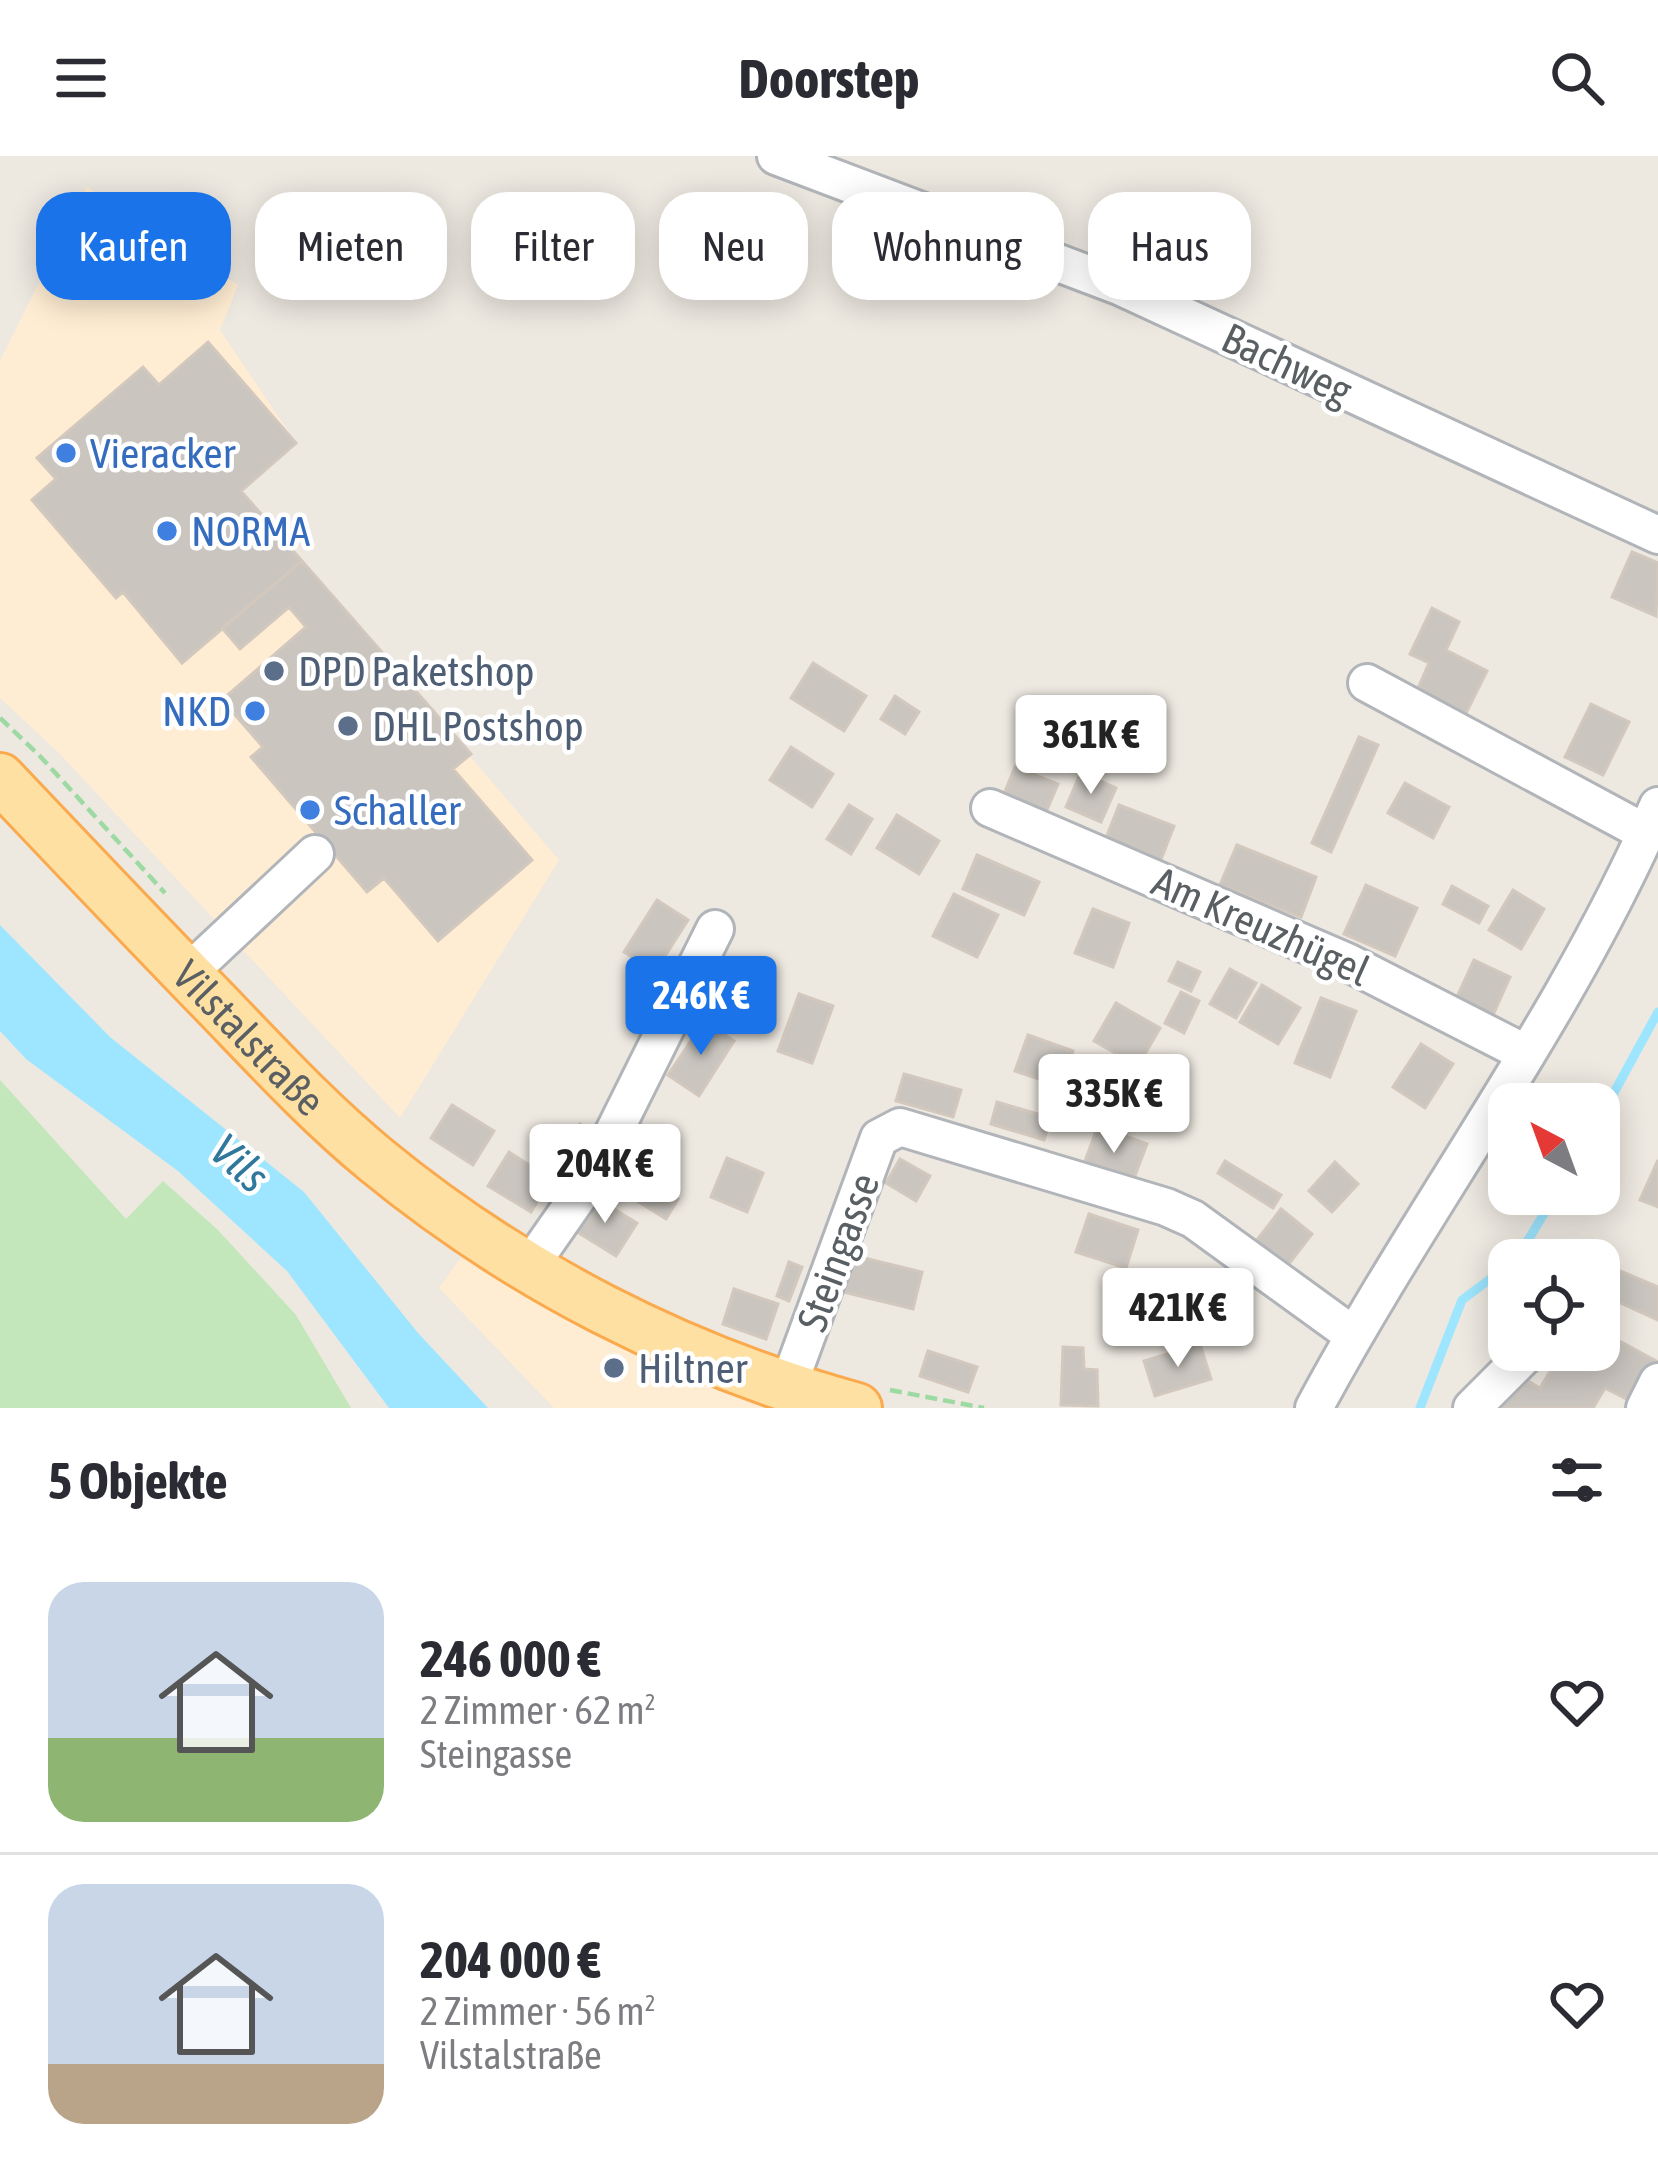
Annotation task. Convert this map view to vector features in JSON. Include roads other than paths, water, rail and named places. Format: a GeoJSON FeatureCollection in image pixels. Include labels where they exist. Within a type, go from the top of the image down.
{"type":"FeatureCollection","features":[{"type":"Feature","properties":{"kind":"main road","name":"Vilstalstraße"},"geometry":{"type":"LineString","coordinates":[[0,778],[303,1094],[376,1160],[529,1267],[670,1345],[787,1389],[857,1408]]}},
{"type":"Feature","properties":{"kind":"street","name":"Bachweg"},"geometry":{"type":"LineString","coordinates":[[776,156],[1119,286],[1658,535]]}},
{"type":"Feature","properties":{"kind":"street"},"geometry":{"type":"LineString","coordinates":[[1314,1408],[1353,1335],[1527,1054],[1652,820],[1367,683]]}},
{"type":"Feature","properties":{"kind":"street","name":"Am Kreuzhügel"},"geometry":{"type":"LineString","coordinates":[[990,808],[1347,962],[1527,1054]]}},
{"type":"Feature","properties":{"kind":"street"},"geometry":{"type":"LineString","coordinates":[[187,974],[315,854]]}},
{"type":"Feature","properties":{"kind":"street"},"geometry":{"type":"LineString","coordinates":[[529,1267],[591,1178],[716,929]]}},
{"type":"Feature","properties":{"kind":"street","name":"Steingasse"},"geometry":{"type":"LineString","coordinates":[[787,1389],[880,1138],[900,1127],[1193,1219],[1353,1335]]}},
{"type":"Feature","properties":{"kind":"street"},"geometry":{"type":"LineString","coordinates":[[1472,1408],[1509,1371]]}},
{"type":"Feature","properties":{"kind":"street"},"geometry":{"type":"LineString","coordinates":[[1645,1408],[1658,1382]]}},
{"type":"Feature","properties":{"kind":"water","name":"Vils"},"geometry":{"type":"Polygon","coordinates":[[[0,925],[110,1037],[304,1192],[418,1333],[488,1408],[389,1408],[287,1271],[178,1171],[26,1059],[0,1031],[0,925]]]}},
{"type":"Feature","properties":{"kind":"waterway"},"geometry":{"type":"LineString","coordinates":[[1619,1083],[1658,1012]]}},
{"type":"Feature","properties":{"kind":"waterway"},"geometry":{"type":"LineString","coordinates":[[1529,1239],[1543,1215]]}},
{"type":"Feature","properties":{"kind":"waterway"},"geometry":{"type":"LineString","coordinates":[[1420,1408],[1462,1300],[1488,1281]]}},
{"type":"Feature","properties":{"kind":"place","name":"Vieracker"},"geometry":{"type":"Point","coordinates":[66,453]}},
{"type":"Feature","properties":{"kind":"place","name":"NORMA"},"geometry":{"type":"Point","coordinates":[167,531]}},
{"type":"Feature","properties":{"kind":"place","name":"DPD Paketshop"},"geometry":{"type":"Point","coordinates":[274,671]}},
{"type":"Feature","properties":{"kind":"place","name":"NKD"},"geometry":{"type":"Point","coordinates":[255,711]}},
{"type":"Feature","properties":{"kind":"place","name":"DHL Postshop"},"geometry":{"type":"Point","coordinates":[348,726]}},
{"type":"Feature","properties":{"kind":"place","name":"Schaller"},"geometry":{"type":"Point","coordinates":[310,810]}},
{"type":"Feature","properties":{"kind":"place","name":"Hiltner"},"geometry":{"type":"Point","coordinates":[614,1368]}}]}
